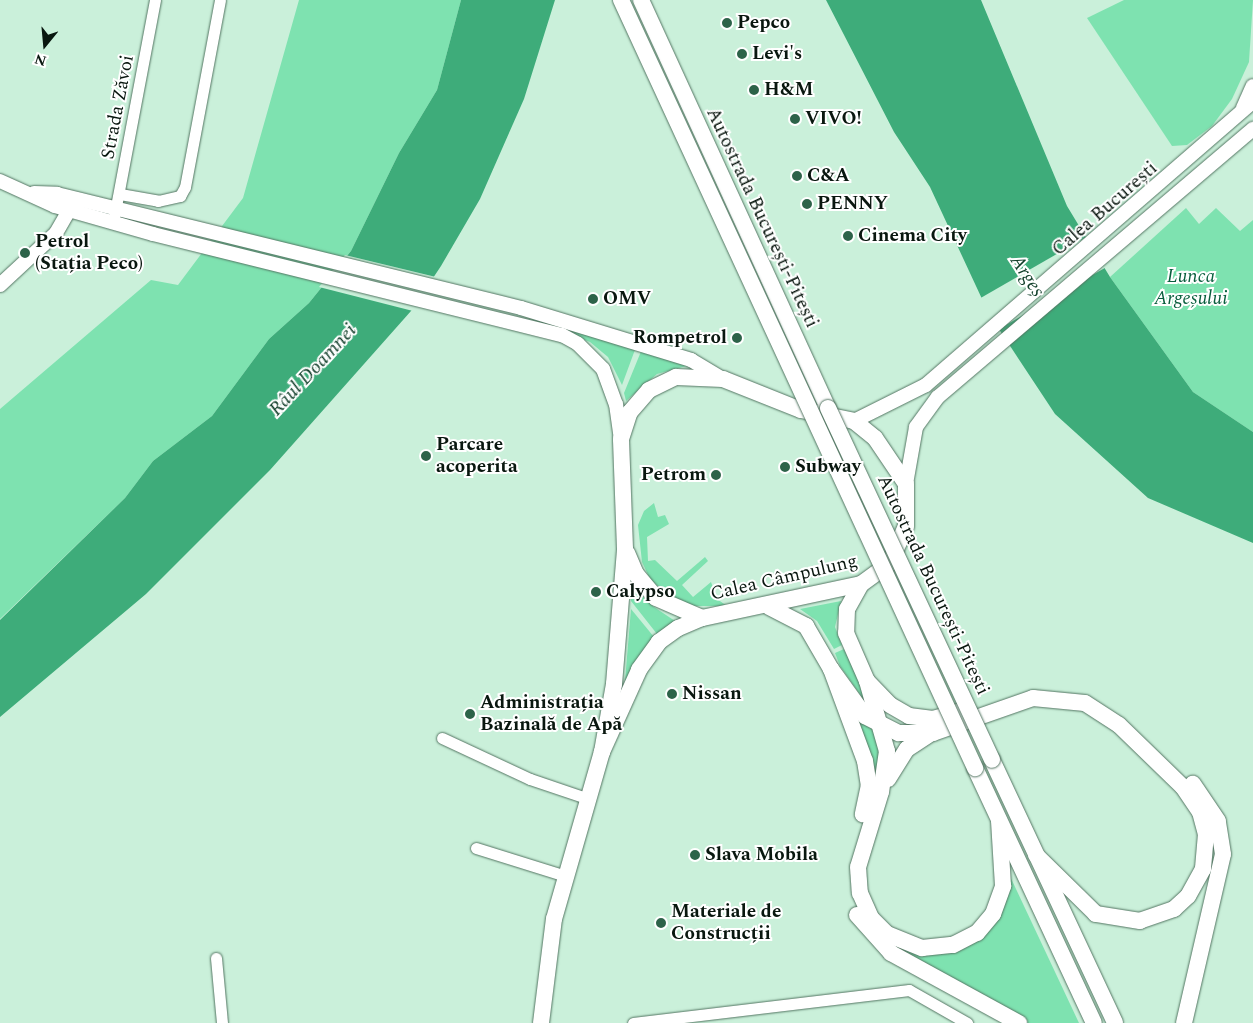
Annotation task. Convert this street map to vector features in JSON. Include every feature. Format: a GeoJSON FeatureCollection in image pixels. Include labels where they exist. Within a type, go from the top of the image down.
{"type":"FeatureCollection","features":[{"type":"Feature","properties":{"kind":"highway","name":"Autostrada București-Pitești"},"geometry":{"type":"LineString","coordinates":[[621,0],[1094,1023]]}},
{"type":"Feature","properties":{"kind":"highway","name":"Autostrada București-Pitești"},"geometry":{"type":"LineString","coordinates":[[641,0],[1115,1023]]}},
{"type":"Feature","properties":{"kind":"highway"},"geometry":{"type":"LineString","coordinates":[[621,439],[630,412],[661,383],[690,376],[723,379],[801,410],[854,421]]}},
{"type":"Feature","properties":{"kind":"highway","name":"Calea Câmpulung"},"geometry":{"type":"LineString","coordinates":[[602,752],[646,658],[678,628],[702,618],[769,606],[861,584],[896,552],[908,514],[906,484],[892,458],[854,421]]}},
{"type":"Feature","properties":{"kind":"highway","name":"Calea Câmpulung"},"geometry":{"type":"LineString","coordinates":[[541,1023],[549,944],[566,876],[602,752],[621,632],[625,549],[621,439]]}},
{"type":"Feature","properties":{"kind":"highway"},"geometry":{"type":"LineString","coordinates":[[625,549],[636,574],[656,598],[702,618]]}},
{"type":"Feature","properties":{"kind":"highway"},"geometry":{"type":"LineString","coordinates":[[861,584],[845,621],[882,727],[887,751],[881,792]]}},
{"type":"Feature","properties":{"kind":"highway"},"geometry":{"type":"LineString","coordinates":[[769,606],[806,626],[855,705],[882,727],[899,733],[933,732],[1034,698],[1085,704],[1119,725],[1183,787],[1200,812],[1206,834],[1203,869],[1188,896],[1174,908],[1140,922],[1096,914],[1036,855]]}},
{"type":"Feature","properties":{"kind":"highway"},"geometry":{"type":"LineString","coordinates":[[831,669],[869,780],[849,867],[857,915],[891,953],[1019,1023]]}},
{"type":"Feature","properties":{"kind":"highway"},"geometry":{"type":"LineString","coordinates":[[867,681],[898,712],[921,719],[947,716],[1022,690],[1077,691],[1118,712],[1192,782],[1216,816],[1223,854],[1184,1023]]}},
{"type":"Feature","properties":{"kind":"highway"},"geometry":{"type":"LineString","coordinates":[[933,732],[899,758],[881,792],[859,858],[860,893],[876,924],[912,946],[953,945],[988,921],[1004,886],[999,821]]}},
{"type":"Feature","properties":{"kind":"main road"},"geometry":{"type":"LineString","coordinates":[[1239,116],[1253,86]]}},
{"type":"Feature","properties":{"kind":"main road","name":"Calea București"},"geometry":{"type":"LineString","coordinates":[[854,421],[903,400],[943,371],[1181,168],[1253,102]]}},
{"type":"Feature","properties":{"kind":"main road","name":"Calea București"},"geometry":{"type":"LineString","coordinates":[[906,484],[916,427],[923,414],[954,384],[1253,129]]}},
{"type":"Feature","properties":{"kind":"main road"},"geometry":{"type":"LineString","coordinates":[[1234,145],[1253,141]]}},
{"type":"Feature","properties":{"kind":"main road"},"geometry":{"type":"LineString","coordinates":[[0,180],[34,193],[115,215],[159,218],[477,297],[665,351],[723,379]]}},
{"type":"Feature","properties":{"kind":"main road"},"geometry":{"type":"LineString","coordinates":[[0,285],[56,233],[73,204]]}},
{"type":"Feature","properties":{"kind":"main road"},"geometry":{"type":"LineString","coordinates":[[115,215],[153,234],[562,335],[585,350],[609,381],[621,439]]}},
{"type":"Feature","properties":{"kind":"street","name":"Strada Zăvoi"},"geometry":{"type":"LineString","coordinates":[[115,215],[155,0]]}},
{"type":"Feature","properties":{"kind":"street"},"geometry":{"type":"LineString","coordinates":[[120,194],[158,201],[180,196],[185,186],[220,0]]}},
{"type":"Feature","properties":{"kind":"street"},"geometry":{"type":"LineString","coordinates":[[442,738],[530,779],[589,799]]}},
{"type":"Feature","properties":{"kind":"street"},"geometry":{"type":"LineString","coordinates":[[476,848],[566,876]]}},
{"type":"Feature","properties":{"kind":"street"},"geometry":{"type":"LineString","coordinates":[[216,958],[222,1023]]}},
{"type":"Feature","properties":{"kind":"street"},"geometry":{"type":"LineString","coordinates":[[633,1023],[909,990],[967,1023]]}},
{"type":"Feature","properties":{"kind":"green space"},"geometry":{"type":"Polygon","coordinates":[[[299,0],[461,0],[437,90],[399,153],[351,251],[309,303],[269,339],[212,416],[153,461],[125,498],[0,619],[0,409],[151,280],[178,285],[243,198],[299,0]]]}},
{"type":"Feature","properties":{"kind":"green space"},"geometry":{"type":"Polygon","coordinates":[[[1124,0],[1253,0],[1249,62],[1232,99],[1212,126],[1187,145],[1172,146],[1087,18],[1124,0]]]}},
{"type":"Feature","properties":{"kind":"green space","name":"Lunca Argeșului"},"geometry":{"type":"Polygon","coordinates":[[[1186,208],[1199,224],[1216,208],[1240,231],[1253,220],[1253,432],[1193,392],[1110,277],[1186,208]]]}},
{"type":"Feature","properties":{"kind":"green space"},"geometry":{"type":"Polygon","coordinates":[[[528,318],[636,347],[622,385],[608,357],[590,342],[528,318]]]}},
{"type":"Feature","properties":{"kind":"green space"},"geometry":{"type":"Polygon","coordinates":[[[642,349],[690,365],[657,374],[626,401],[624,393],[642,349]]]}},
{"type":"Feature","properties":{"kind":"green space"},"geometry":{"type":"Polygon","coordinates":[[[654,503],[658,517],[665,515],[669,524],[647,537],[648,561],[655,560],[677,581],[705,557],[708,561],[682,585],[693,597],[711,582],[717,599],[727,606],[692,606],[670,597],[650,579],[642,562],[638,525],[644,511],[654,503]]]}},
{"type":"Feature","properties":{"kind":"green space"},"geometry":{"type":"Polygon","coordinates":[[[635,589],[654,607],[678,623],[657,634],[631,601],[631,590],[635,589]]]}},
{"type":"Feature","properties":{"kind":"green space"},"geometry":{"type":"Polygon","coordinates":[[[841,601],[835,627],[842,645],[834,649],[817,621],[800,609],[841,601]]]}},
{"type":"Feature","properties":{"kind":"green space"},"geometry":{"type":"Polygon","coordinates":[[[631,609],[654,637],[625,681],[631,609]]]}},
{"type":"Feature","properties":{"kind":"green space"},"geometry":{"type":"Polygon","coordinates":[[[844,649],[873,713],[840,666],[835,653],[844,649]]]}},
{"type":"Feature","properties":{"kind":"green space"},"geometry":{"type":"Polygon","coordinates":[[[851,706],[873,726],[884,751],[876,774],[851,706]]]}},
{"type":"Feature","properties":{"kind":"green space"},"geometry":{"type":"Polygon","coordinates":[[[1008,872],[1079,1023],[1025,1023],[886,940],[972,941],[1008,872]]]}},
{"type":"Feature","properties":{"kind":"water","name":"Râul Doamnei"},"geometry":{"type":"Polygon","coordinates":[[[461,0],[555,0],[524,99],[480,199],[441,266],[411,311],[270,470],[146,594],[0,717],[0,620],[125,498],[153,461],[212,416],[269,339],[309,303],[351,251],[399,153],[437,90],[461,0]]]}},
{"type":"Feature","properties":{"kind":"water","name":"Argeș"},"geometry":{"type":"Polygon","coordinates":[[[826,0],[981,0],[1067,206],[1110,277],[1193,392],[1253,432],[1253,543],[1148,498],[1055,414],[989,314],[930,187],[894,132],[826,0]]]}},
{"type":"Feature","properties":{"kind":"pier"},"geometry":{"type":"Polygon","coordinates":[[[1088,236],[1106,267],[994,332],[976,301],[1088,236]]]}},
{"type":"Feature","properties":{"kind":"pier"},"geometry":{"type":"Polygon","coordinates":[[[345,255],[436,277],[413,311],[319,287],[345,255]]]}},
{"type":"Feature","properties":{"kind":"place","name":"Pepco"},"geometry":{"type":"Point","coordinates":[727,23]}},
{"type":"Feature","properties":{"kind":"place","name":"Levi's"},"geometry":{"type":"Point","coordinates":[742,54]}},
{"type":"Feature","properties":{"kind":"place","name":"H&M"},"geometry":{"type":"Point","coordinates":[754,90]}},
{"type":"Feature","properties":{"kind":"place","name":"VIVO!"},"geometry":{"type":"Point","coordinates":[795,119]}},
{"type":"Feature","properties":{"kind":"place","name":"C&A"},"geometry":{"type":"Point","coordinates":[797,176]}},
{"type":"Feature","properties":{"kind":"place","name":"PENNY"},"geometry":{"type":"Point","coordinates":[807,204]}},
{"type":"Feature","properties":{"kind":"place","name":"Cinema City"},"geometry":{"type":"Point","coordinates":[848,236]}},
{"type":"Feature","properties":{"kind":"place","name":"Petrol (Stația Peco)"},"geometry":{"type":"Point","coordinates":[25,253]}},
{"type":"Feature","properties":{"kind":"place","name":"OMV"},"geometry":{"type":"Point","coordinates":[593,299]}},
{"type":"Feature","properties":{"kind":"place","name":"Rompetrol"},"geometry":{"type":"Point","coordinates":[737,338]}},
{"type":"Feature","properties":{"kind":"place","name":"Parcare acoperita"},"geometry":{"type":"Point","coordinates":[426,456]}},
{"type":"Feature","properties":{"kind":"place","name":"Subway"},"geometry":{"type":"Point","coordinates":[785,467]}},
{"type":"Feature","properties":{"kind":"place","name":"Petrom"},"geometry":{"type":"Point","coordinates":[716,475]}},
{"type":"Feature","properties":{"kind":"place","name":"Calypso"},"geometry":{"type":"Point","coordinates":[596,592]}},
{"type":"Feature","properties":{"kind":"place","name":"Nissan"},"geometry":{"type":"Point","coordinates":[672,694]}},
{"type":"Feature","properties":{"kind":"place","name":"Administrația Bazinală de Apă"},"geometry":{"type":"Point","coordinates":[470,714]}},
{"type":"Feature","properties":{"kind":"place","name":"Slava Mobila"},"geometry":{"type":"Point","coordinates":[695,855]}},
{"type":"Feature","properties":{"kind":"place","name":"Materiale de Construcții"},"geometry":{"type":"Point","coordinates":[661,923]}}]}
